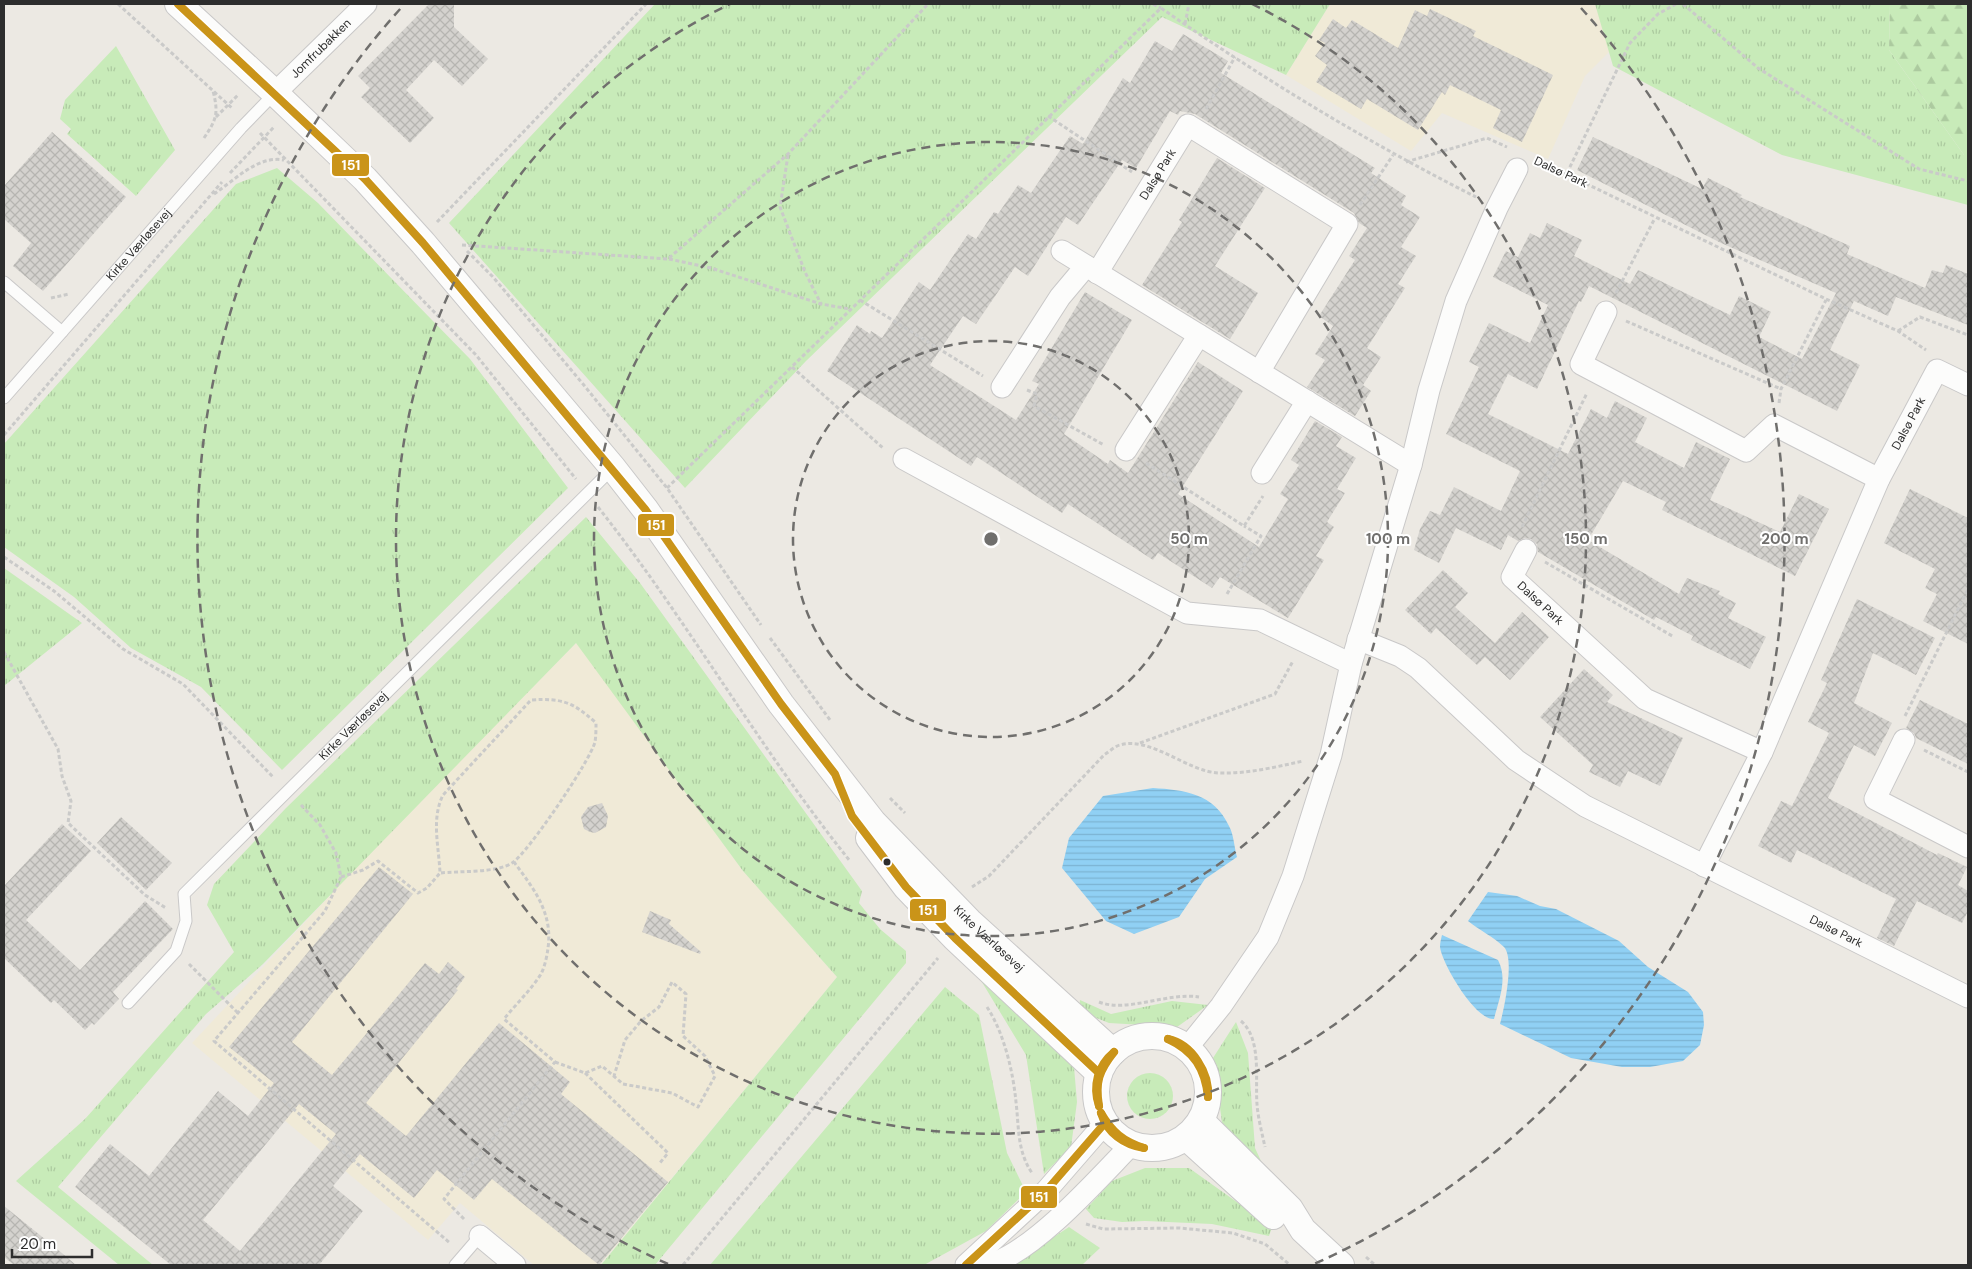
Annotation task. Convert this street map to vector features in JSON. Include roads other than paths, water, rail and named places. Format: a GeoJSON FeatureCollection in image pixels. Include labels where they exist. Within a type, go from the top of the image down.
{"type":"FeatureCollection","features":[{"type":"Feature","properties":{"kind":"street","name":"Kirke Værløsevej"},"geometry":{"type":"LineString","coordinates":[[178,4],[276,93],[365,179],[424,243],[613,468],[645,509],[781,704],[872,822],[1106,1062]]}},
{"type":"Feature","properties":{"kind":"street","name":"Jomfrubakken"},"geometry":{"type":"LineString","coordinates":[[276,93],[366,4]]}},
{"type":"Feature","properties":{"kind":"street","name":"Dalsø Park"},"geometry":{"type":"LineString","coordinates":[[1002,387],[1060,296],[1091,270],[1152,184],[1188,125],[1347,224],[1259,372]]}},
{"type":"Feature","properties":{"kind":"street","name":"Dalsø Park"},"geometry":{"type":"LineString","coordinates":[[1187,1048],[1221,1006],[1268,937],[1293,876],[1331,755],[1351,664],[1456,301],[1497,208],[1521,162]]}},
{"type":"Feature","properties":{"kind":"street"},"geometry":{"type":"LineString","coordinates":[[1062,251],[1410,464]]}},
{"type":"Feature","properties":{"kind":"street"},"geometry":{"type":"LineString","coordinates":[[1606,312],[1580,364],[1746,451],[1774,425],[1879,478]]}},
{"type":"Feature","properties":{"kind":"street"},"geometry":{"type":"LineString","coordinates":[[1126,450],[1199,335]]}},
{"type":"Feature","properties":{"kind":"street","name":"Dalsø Park"},"geometry":{"type":"LineString","coordinates":[[1704,866],[1762,752],[1879,478],[1937,370],[1968,385]]}},
{"type":"Feature","properties":{"kind":"street"},"geometry":{"type":"LineString","coordinates":[[1262,473],[1307,401]]}},
{"type":"Feature","properties":{"kind":"street"},"geometry":{"type":"LineString","coordinates":[[904,459],[1187,613],[1260,620],[1351,664]]}},
{"type":"Feature","properties":{"kind":"street","name":"Dalsø Park"},"geometry":{"type":"LineString","coordinates":[[1526,550],[1512,577],[1645,699],[1762,752]]}},
{"type":"Feature","properties":{"kind":"street","name":"Dalsø Park"},"geometry":{"type":"LineString","coordinates":[[1358,639],[1400,656],[1418,668],[1516,760],[1585,806],[1968,998]]}},
{"type":"Feature","properties":{"kind":"street"},"geometry":{"type":"LineString","coordinates":[[1904,740],[1875,799],[1968,847]]}},
{"type":"Feature","properties":{"kind":"street"},"geometry":{"type":"LineString","coordinates":[[1146,1036],[1165,1037],[1187,1048],[1199,1062],[1208,1085],[1207,1103],[1193,1129],[1159,1148],[1148,1149],[1131,1145],[1116,1136],[1105,1124],[1096,1102],[1095,1090],[1106,1062],[1128,1041],[1146,1036]]}},
{"type":"Feature","properties":{"kind":"street"},"geometry":{"type":"LineString","coordinates":[[966,1265],[1046,1191],[1105,1124]]}},
{"type":"Feature","properties":{"kind":"street"},"geometry":{"type":"LineString","coordinates":[[1193,1129],[1278,1220],[1303,1230],[1341,1265]]}},
{"type":"Feature","properties":{"kind":"street"},"geometry":{"type":"LineString","coordinates":[[974,1265],[993,1263],[1030,1242],[1065,1212],[1131,1145]]}},
{"type":"Feature","properties":{"kind":"street"},"geometry":{"type":"LineString","coordinates":[[480,1236],[515,1265]]}},
{"type":"Feature","properties":{"kind":"lane","name":"Kirke Værløsevej"},"geometry":{"type":"LineString","coordinates":[[4,398],[241,128],[276,93]]}},
{"type":"Feature","properties":{"kind":"lane"},"geometry":{"type":"LineString","coordinates":[[4,282],[62,332]]}},
{"type":"Feature","properties":{"kind":"lane","name":"Kirke Værløsevej"},"geometry":{"type":"LineString","coordinates":[[128,1003],[176,951],[186,921],[184,894],[613,468]]}},
{"type":"Feature","properties":{"kind":"lane"},"geometry":{"type":"LineString","coordinates":[[455,1265],[480,1236]]}},
{"type":"Feature","properties":{"kind":"water"},"geometry":{"type":"Polygon","coordinates":[[[1153,788],[1187,792],[1207,800],[1215,806],[1223,815],[1231,830],[1237,857],[1205,879],[1179,917],[1134,934],[1106,921],[1062,868],[1069,838],[1103,796],[1153,788]]]}},
{"type":"Feature","properties":{"kind":"water"},"geometry":{"type":"Polygon","coordinates":[[[1488,892],[1517,896],[1540,906],[1556,909],[1619,941],[1648,967],[1688,992],[1703,1012],[1704,1025],[1700,1045],[1683,1061],[1650,1067],[1622,1067],[1571,1058],[1500,1024],[1508,984],[1509,962],[1507,953],[1500,943],[1468,921],[1488,892]]]}},
{"type":"Feature","properties":{"kind":"water"},"geometry":{"type":"Polygon","coordinates":[[[1442,935],[1498,960],[1501,967],[1502,982],[1494,1019],[1478,1011],[1453,978],[1442,955],[1440,942],[1442,935]]]}}]}
